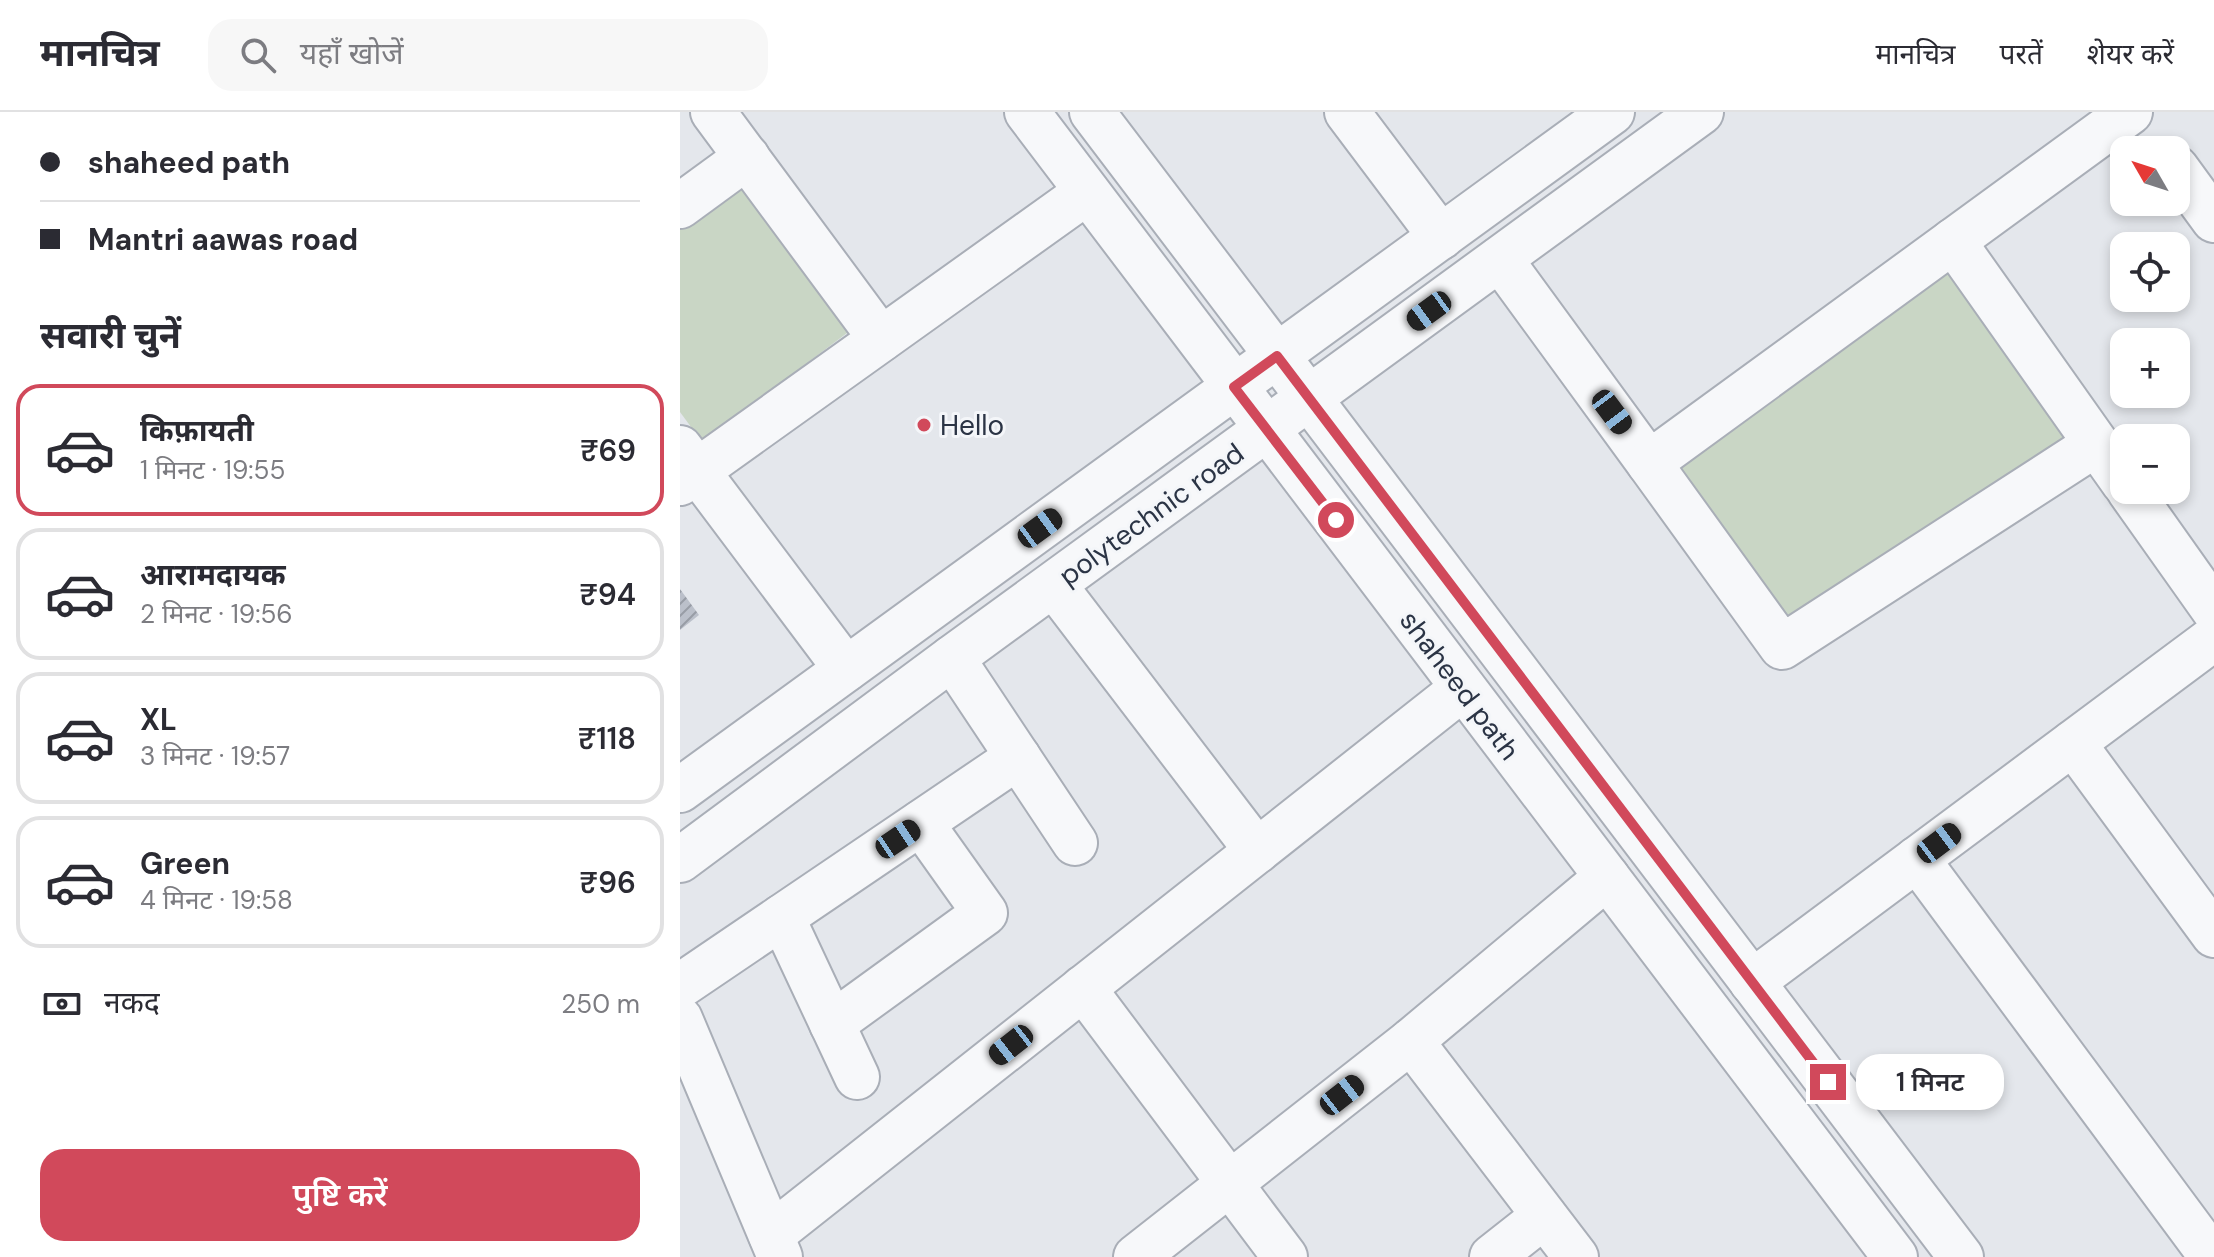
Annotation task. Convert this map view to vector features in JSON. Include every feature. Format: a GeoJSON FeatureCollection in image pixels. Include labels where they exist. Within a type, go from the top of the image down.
{"type":"FeatureCollection","features":[{"type":"Feature","properties":{"kind":"street"},"geometry":{"type":"LineString","coordinates":[[713,112],[881,339]]}},
{"type":"Feature","properties":{"kind":"street","name":"shaheed path"},"geometry":{"type":"LineString","coordinates":[[1027,112],[1895,1257]]}},
{"type":"Feature","properties":{"kind":"street"},"geometry":{"type":"LineString","coordinates":[[1092,112],[1961,1257]]}},
{"type":"Feature","properties":{"kind":"street"},"geometry":{"type":"LineString","coordinates":[[1347,112],[1441,237]]}},
{"type":"Feature","properties":{"kind":"street"},"geometry":{"type":"LineString","coordinates":[[680,790],[1612,112]]}},
{"type":"Feature","properties":{"kind":"street","name":"polytechnic road"},"geometry":{"type":"LineString","coordinates":[[680,860],[1701,112]]}},
{"type":"Feature","properties":{"kind":"street"},"geometry":{"type":"LineString","coordinates":[[1649,463],[2132,112],[2152,136]]}},
{"type":"Feature","properties":{"kind":"street"},"geometry":{"type":"LineString","coordinates":[[680,206],[747,157]]}},
{"type":"Feature","properties":{"kind":"street"},"geometry":{"type":"LineString","coordinates":[[2190,187],[2214,220]]}},
{"type":"Feature","properties":{"kind":"street"},"geometry":{"type":"LineString","coordinates":[[846,669],[686,467],[881,339],[1087,192]]}},
{"type":"Feature","properties":{"kind":"street"},"geometry":{"type":"LineString","coordinates":[[1953,241],[2110,464]]}},
{"type":"Feature","properties":{"kind":"street"},"geometry":{"type":"LineString","coordinates":[[1500,259],[1782,647],[2096,444]]}},
{"type":"Feature","properties":{"kind":"street"},"geometry":{"type":"LineString","coordinates":[[2139,504],[2214,610]]}},
{"type":"Feature","properties":{"kind":"street"},"geometry":{"type":"LineString","coordinates":[[1054,585],[1257,851]]}},
{"type":"Feature","properties":{"kind":"street"},"geometry":{"type":"LineString","coordinates":[[1752,982],[2214,638]]}},
{"type":"Feature","properties":{"kind":"street"},"geometry":{"type":"LineString","coordinates":[[952,658],[1075,843]]}},
{"type":"Feature","properties":{"kind":"street"},"geometry":{"type":"LineString","coordinates":[[684,1040],[776,1246],[1083,988],[1463,688]]}},
{"type":"Feature","properties":{"kind":"street"},"geometry":{"type":"LineString","coordinates":[[2073,743],[2214,935]]}},
{"type":"Feature","properties":{"kind":"street"},"geometry":{"type":"LineString","coordinates":[[680,986],[1018,757]]}},
{"type":"Feature","properties":{"kind":"street"},"geometry":{"type":"LineString","coordinates":[[832,1024],[985,913],[921,823]]}},
{"type":"Feature","properties":{"kind":"street"},"geometry":{"type":"LineString","coordinates":[[1917,859],[2212,1257]]}},
{"type":"Feature","properties":{"kind":"street"},"geometry":{"type":"LineString","coordinates":[[1136,1257],[1411,1041],[1607,877]]}},
{"type":"Feature","properties":{"kind":"street"},"geometry":{"type":"LineString","coordinates":[[782,917],[857,1077]]}},
{"type":"Feature","properties":{"kind":"street"},"geometry":{"type":"LineString","coordinates":[[1083,988],[1285,1257]]}},
{"type":"Feature","properties":{"kind":"street"},"geometry":{"type":"LineString","coordinates":[[1411,1041],[1576,1257]]}},
{"type":"Feature","properties":{"kind":"street"},"geometry":{"type":"LineString","coordinates":[[1492,1257],[1544,1216]]}},
{"type":"Feature","properties":{"kind":"green space"},"geometry":{"type":"Polygon","coordinates":[[[739,181],[851,330],[702,442],[680,412],[680,225],[739,181]]]}},
{"type":"Feature","properties":{"kind":"green space"},"geometry":{"type":"Polygon","coordinates":[[[1942,266],[2066,438],[1788,620],[1675,467],[1942,266]]]}},
{"type":"Feature","properties":{"kind":"building"},"geometry":{"type":"Polygon","coordinates":[[[680,589],[699,615],[680,630],[680,589]]]}},
{"type":"Feature","properties":{"kind":"place","name":"Hello"},"geometry":{"type":"Point","coordinates":[924,425]}},
{"type":"Feature","properties":{"kind":"route"},"geometry":{"type":"LineString","coordinates":[[1336,520],[1234,387],[1277,356],[1828,1082]]}}]}
